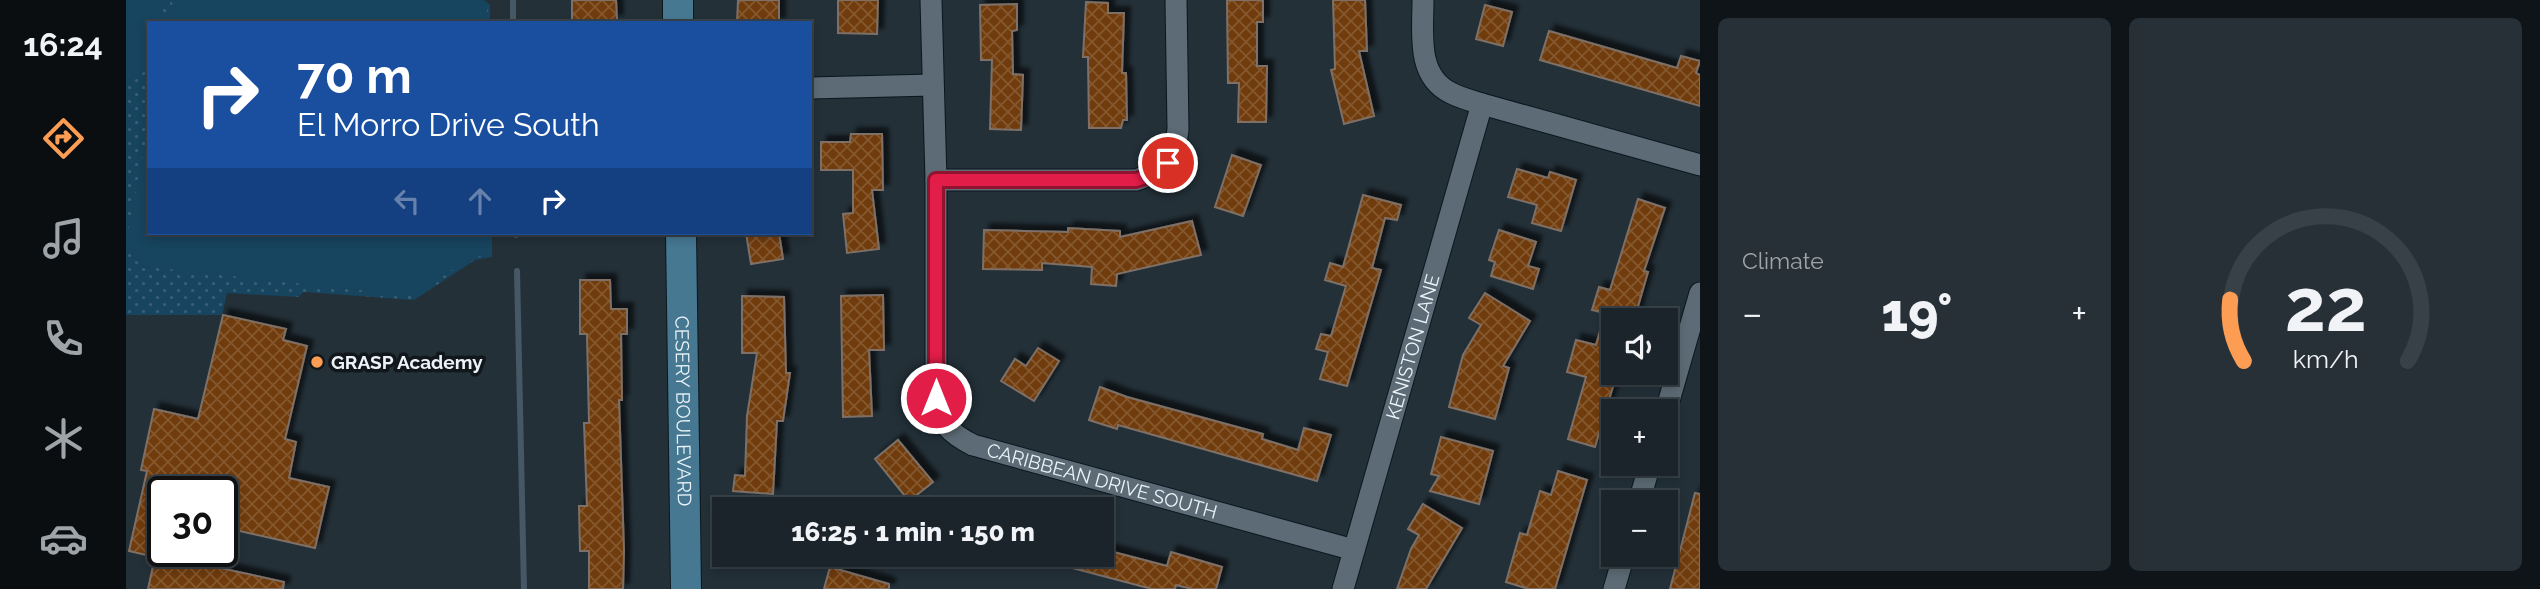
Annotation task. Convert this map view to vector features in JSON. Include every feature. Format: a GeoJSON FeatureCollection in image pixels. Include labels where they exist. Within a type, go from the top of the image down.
{"type":"FeatureCollection","features":[{"type":"Feature","properties":{"kind":"main road"},"geometry":{"type":"LineString","coordinates":[[678,0],[678,21]]}},
{"type":"Feature","properties":{"kind":"main road","name":"CESERY BOULEVARD"},"geometry":{"type":"LineString","coordinates":[[681,235],[686,589]]}},
{"type":"Feature","properties":{"kind":"street","name":"CARIBBEAN DRIVE SOUTH"},"geometry":{"type":"LineString","coordinates":[[931,0],[936,180],[936,398],[938,413],[946,427],[959,438],[973,444],[1354,550]]}},
{"type":"Feature","properties":{"kind":"street"},"geometry":{"type":"LineString","coordinates":[[936,180],[1136,180],[1155,174],[1168,163],[1176,148],[1176,0]]}},
{"type":"Feature","properties":{"kind":"street"},"geometry":{"type":"LineString","coordinates":[[1423,0],[1423,58],[1434,80],[1449,93],[1700,165]]}},
{"type":"Feature","properties":{"kind":"street"},"geometry":{"type":"LineString","coordinates":[[812,88],[932,85]]}},
{"type":"Feature","properties":{"kind":"street","name":"KENISTON LANE"},"geometry":{"type":"LineString","coordinates":[[1343,589],[1482,104]]}},
{"type":"Feature","properties":{"kind":"street"},"geometry":{"type":"LineString","coordinates":[[1669,399],[1700,293]]}},
{"type":"Feature","properties":{"kind":"street"},"geometry":{"type":"LineString","coordinates":[[1614,589],[1620,567]]}},
{"type":"Feature","properties":{"kind":"shaded area"},"geometry":{"type":"Polygon","coordinates":[[[126,0],[484,0],[490,5],[490,21],[147,21],[147,235],[492,235],[492,257],[475,260],[414,300],[304,292],[298,297],[227,293],[222,315],[126,315],[126,0]]]}},
{"type":"Feature","properties":{"kind":"shaded area"},"geometry":{"type":"Polygon","coordinates":[[[126,0],[165,0],[160,21],[147,21],[145,71],[126,86],[126,0]]]}},
{"type":"Feature","properties":{"kind":"shaded area"},"geometry":{"type":"Polygon","coordinates":[[[173,0],[479,0],[487,6],[487,21],[169,21],[173,0]]]}},
{"type":"Feature","properties":{"kind":"shaded area"},"geometry":{"type":"Polygon","coordinates":[[[147,135],[147,235],[488,235],[488,255],[472,257],[413,296],[141,266],[126,247],[147,135]]]}},
{"type":"Feature","properties":{"kind":"building"},"geometry":{"type":"Polygon","coordinates":[[[572,0],[616,0],[617,20],[572,21],[572,0]]]}},
{"type":"Feature","properties":{"kind":"building"},"geometry":{"type":"Polygon","coordinates":[[[738,0],[779,0],[779,21],[737,21],[738,0]]]}},
{"type":"Feature","properties":{"kind":"building"},"geometry":{"type":"Polygon","coordinates":[[[838,0],[878,0],[877,34],[838,33],[838,0]]]}},
{"type":"Feature","properties":{"kind":"building"},"geometry":{"type":"Polygon","coordinates":[[[1227,0],[1263,0],[1263,22],[1257,22],[1257,66],[1267,66],[1266,122],[1238,122],[1239,83],[1228,83],[1227,0]]]}},
{"type":"Feature","properties":{"kind":"building"},"geometry":{"type":"Polygon","coordinates":[[[1333,0],[1365,0],[1367,51],[1359,51],[1374,116],[1344,124],[1331,70],[1335,69],[1333,0]]]}},
{"type":"Feature","properties":{"kind":"building"},"geometry":{"type":"Polygon","coordinates":[[[1086,2],[1108,3],[1108,13],[1124,13],[1122,73],[1126,73],[1127,120],[1123,120],[1121,128],[1089,128],[1088,57],[1083,57],[1086,2]]]}},
{"type":"Feature","properties":{"kind":"building"},"geometry":{"type":"Polygon","coordinates":[[[1017,4],[1017,30],[1012,31],[1013,74],[1023,75],[1021,130],[990,129],[992,60],[981,60],[980,5],[1017,4]]]}},
{"type":"Feature","properties":{"kind":"building"},"geometry":{"type":"Polygon","coordinates":[[[1485,5],[1512,12],[1503,46],[1476,39],[1485,5]]]}},
{"type":"Feature","properties":{"kind":"building"},"geometry":{"type":"Polygon","coordinates":[[[1549,31],[1677,68],[1681,56],[1700,61],[1696,73],[1700,75],[1700,106],[1540,60],[1549,31]]]}},
{"type":"Feature","properties":{"kind":"building"},"geometry":{"type":"Polygon","coordinates":[[[851,134],[882,134],[883,190],[872,190],[879,249],[847,253],[843,214],[853,213],[853,170],[821,170],[821,142],[850,142],[851,134]]]}},
{"type":"Feature","properties":{"kind":"building"},"geometry":{"type":"Polygon","coordinates":[[[1232,155],[1261,165],[1243,216],[1215,207],[1232,155]]]}},
{"type":"Feature","properties":{"kind":"building"},"geometry":{"type":"Polygon","coordinates":[[[1517,169],[1548,178],[1550,172],[1576,180],[1561,231],[1532,223],[1537,205],[1508,197],[1517,169]]]}},
{"type":"Feature","properties":{"kind":"building"},"geometry":{"type":"Polygon","coordinates":[[[1363,195],[1401,205],[1397,220],[1385,218],[1372,268],[1381,270],[1347,386],[1320,379],[1328,352],[1316,349],[1321,334],[1331,336],[1346,286],[1325,280],[1330,263],[1343,267],[1363,195]]]}},
{"type":"Feature","properties":{"kind":"building"},"geometry":{"type":"Polygon","coordinates":[[[1638,199],[1665,208],[1644,271],[1648,272],[1638,308],[1601,308],[1601,312],[1592,310],[1599,287],[1610,290],[1638,199]]]}},
{"type":"Feature","properties":{"kind":"building"},"geometry":{"type":"Polygon","coordinates":[[[1192,221],[1201,255],[1117,274],[1116,286],[1091,284],[1092,267],[1042,263],[1042,270],[983,269],[984,230],[1068,232],[1068,228],[1120,231],[1120,237],[1192,221]]]}},
{"type":"Feature","properties":{"kind":"building"},"geometry":{"type":"Polygon","coordinates":[[[1499,230],[1536,242],[1528,266],[1539,269],[1533,289],[1491,276],[1495,262],[1489,260],[1499,230]]]}},
{"type":"Feature","properties":{"kind":"building"},"geometry":{"type":"Polygon","coordinates":[[[746,235],[779,235],[783,259],[751,264],[746,235]]]}},
{"type":"Feature","properties":{"kind":"building"},"geometry":{"type":"Polygon","coordinates":[[[580,280],[610,280],[611,309],[627,309],[627,334],[621,334],[622,400],[619,400],[623,589],[589,589],[589,551],[580,551],[579,506],[587,506],[584,423],[589,423],[587,334],[580,334],[580,280]]]}},
{"type":"Feature","properties":{"kind":"building"},"geometry":{"type":"Polygon","coordinates":[[[1485,293],[1530,321],[1503,366],[1509,368],[1495,419],[1449,407],[1463,355],[1481,325],[1469,318],[1485,293]]]}},
{"type":"Feature","properties":{"kind":"building"},"geometry":{"type":"Polygon","coordinates":[[[883,295],[884,350],[869,350],[872,416],[843,417],[841,296],[883,295]]]}},
{"type":"Feature","properties":{"kind":"building"},"geometry":{"type":"Polygon","coordinates":[[[742,296],[784,297],[786,373],[790,373],[783,421],[777,421],[773,494],[733,491],[735,475],[745,476],[747,416],[757,353],[742,353],[742,296]]]}},
{"type":"Feature","properties":{"kind":"building"},"geometry":{"type":"Polygon","coordinates":[[[223,315],[286,329],[283,340],[307,346],[285,439],[296,442],[289,478],[329,487],[315,548],[238,531],[238,476],[147,476],[147,555],[129,551],[147,471],[141,470],[154,409],[198,419],[223,315]]]}},
{"type":"Feature","properties":{"kind":"building"},"geometry":{"type":"Polygon","coordinates":[[[1601,327],[1601,385],[1613,385],[1609,399],[1601,399],[1601,427],[1595,447],[1568,439],[1586,377],[1567,372],[1576,340],[1596,345],[1601,327]]]}},
{"type":"Feature","properties":{"kind":"building"},"geometry":{"type":"Polygon","coordinates":[[[1038,348],[1059,361],[1034,401],[1001,381],[1015,359],[1026,366],[1038,348]]]}},
{"type":"Feature","properties":{"kind":"building"},"geometry":{"type":"Polygon","coordinates":[[[1100,387],[1127,397],[1263,434],[1262,439],[1298,450],[1304,428],[1331,435],[1317,481],[1118,425],[1117,429],[1089,420],[1100,387]]]}},
{"type":"Feature","properties":{"kind":"building"},"geometry":{"type":"Polygon","coordinates":[[[1441,437],[1493,451],[1479,504],[1430,491],[1439,476],[1431,474],[1441,437]]]}},
{"type":"Feature","properties":{"kind":"building"},"geometry":{"type":"Polygon","coordinates":[[[898,440],[933,482],[914,497],[906,497],[875,459],[898,440]]]}},
{"type":"Feature","properties":{"kind":"building"},"geometry":{"type":"Polygon","coordinates":[[[1558,471],[1587,480],[1555,589],[1529,589],[1506,582],[1520,533],[1527,535],[1540,491],[1551,495],[1558,471]]]}},
{"type":"Feature","properties":{"kind":"building"},"geometry":{"type":"Polygon","coordinates":[[[1695,493],[1700,494],[1700,589],[1670,589],[1676,567],[1678,567],[1695,493]]]}},
{"type":"Feature","properties":{"kind":"building"},"geometry":{"type":"Polygon","coordinates":[[[1423,504],[1462,528],[1426,589],[1397,589],[1411,549],[1419,535],[1408,529],[1423,504]]]}},
{"type":"Feature","properties":{"kind":"building"},"geometry":{"type":"Polygon","coordinates":[[[1114,552],[1167,566],[1171,552],[1222,567],[1216,589],[1192,589],[1176,585],[1175,589],[1152,589],[1069,567],[1114,567],[1114,552]]]}},
{"type":"Feature","properties":{"kind":"building"},"geometry":{"type":"Polygon","coordinates":[[[153,567],[215,567],[284,582],[283,589],[148,589],[153,567]]]}},
{"type":"Feature","properties":{"kind":"building"},"geometry":{"type":"Polygon","coordinates":[[[830,567],[889,584],[889,589],[824,589],[830,567]]]}},
{"type":"Feature","properties":{"kind":"waterway"},"geometry":{"type":"LineString","coordinates":[[513,0],[513,21]]}},
{"type":"Feature","properties":{"kind":"waterway"},"geometry":{"type":"LineString","coordinates":[[517,271],[524,589]]}},
{"type":"Feature","properties":{"kind":"place","name":"GRASP Academy"},"geometry":{"type":"Point","coordinates":[317,362]}},
{"type":"Feature","properties":{"kind":"route"},"geometry":{"type":"LineString","coordinates":[[936,398],[936,180],[1136,180],[1155,174],[1168,163]]}}]}
